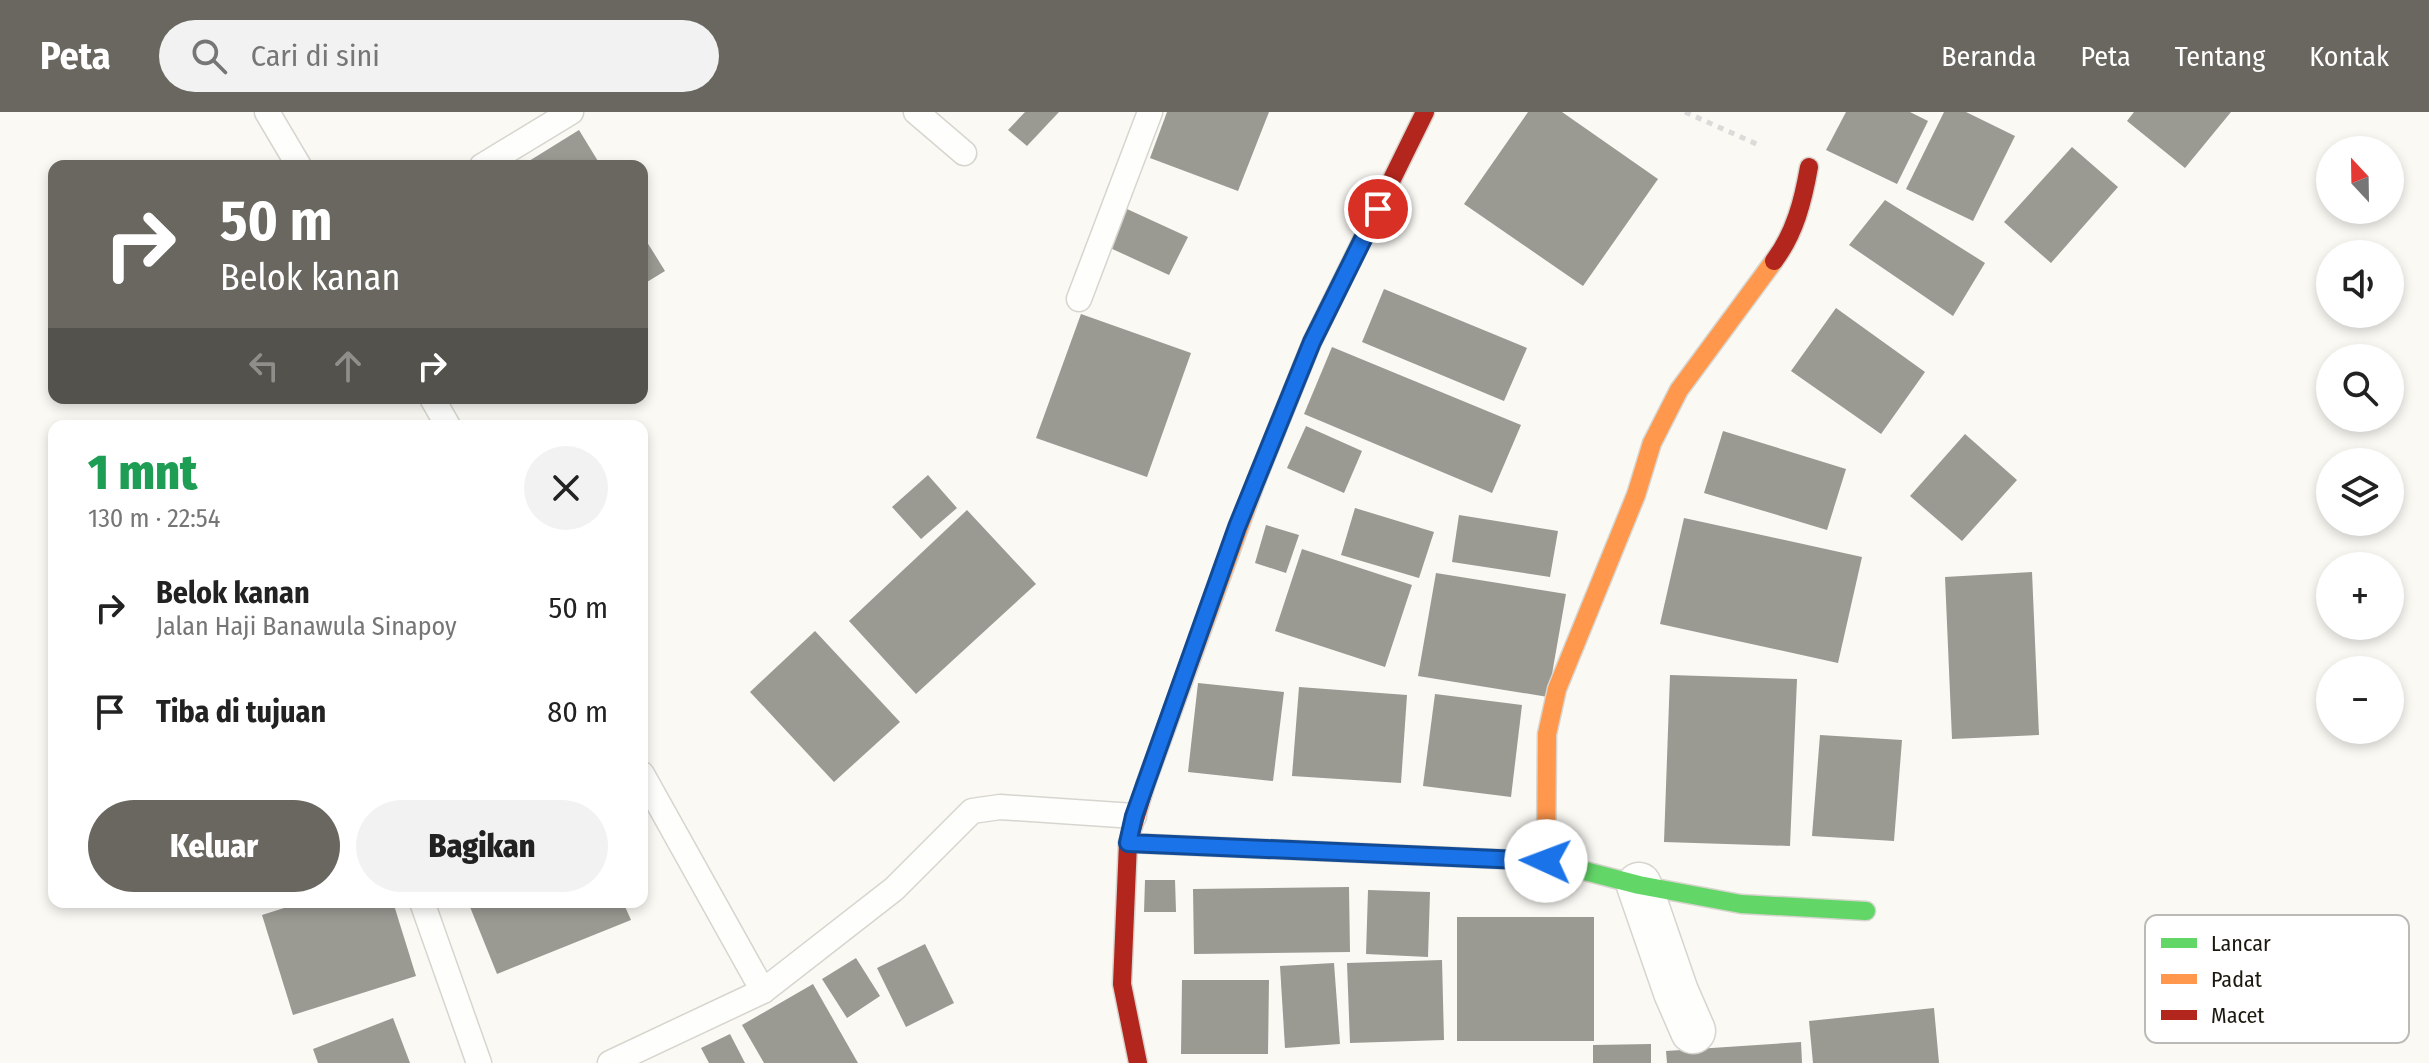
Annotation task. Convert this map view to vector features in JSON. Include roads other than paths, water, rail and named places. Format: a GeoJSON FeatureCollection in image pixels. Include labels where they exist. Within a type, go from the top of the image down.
{"type":"FeatureCollection","features":[{"type":"Feature","properties":{"kind":"main road"},"geometry":{"type":"LineString","coordinates":[[1138,1063],[1122,984],[1128,843],[1134,816],[1237,527],[1312,342],[1425,112]]}},
{"type":"Feature","properties":{"kind":"main road"},"geometry":{"type":"LineString","coordinates":[[1546,861],[1547,734],[1557,689],[1631,509],[1652,443],[1679,390],[1782,250],[1801,210],[1809,167]]}},
{"type":"Feature","properties":{"kind":"main road"},"geometry":{"type":"LineString","coordinates":[[1128,843],[1546,861],[1639,885],[1741,904],[1866,911]]}},
{"type":"Feature","properties":{"kind":"street"},"geometry":{"type":"LineString","coordinates":[[1639,885],[1676,992],[1693,1031]]}},
{"type":"Feature","properties":{"kind":"lane"},"geometry":{"type":"LineString","coordinates":[[267,112],[295,160]]}},
{"type":"Feature","properties":{"kind":"lane"},"geometry":{"type":"LineString","coordinates":[[492,160],[571,112]]}},
{"type":"Feature","properties":{"kind":"lane"},"geometry":{"type":"LineString","coordinates":[[916,112],[964,153]]}},
{"type":"Feature","properties":{"kind":"lane"},"geometry":{"type":"LineString","coordinates":[[1079,299],[1150,112]]}},
{"type":"Feature","properties":{"kind":"lane"},"geometry":{"type":"LineString","coordinates":[[648,785],[763,991]]}},
{"type":"Feature","properties":{"kind":"lane"},"geometry":{"type":"LineString","coordinates":[[610,1063],[763,991],[894,889],[972,811],[1000,807],[1134,816]]}},
{"type":"Feature","properties":{"kind":"lane"},"geometry":{"type":"LineString","coordinates":[[424,908],[479,1063]]}}]}
